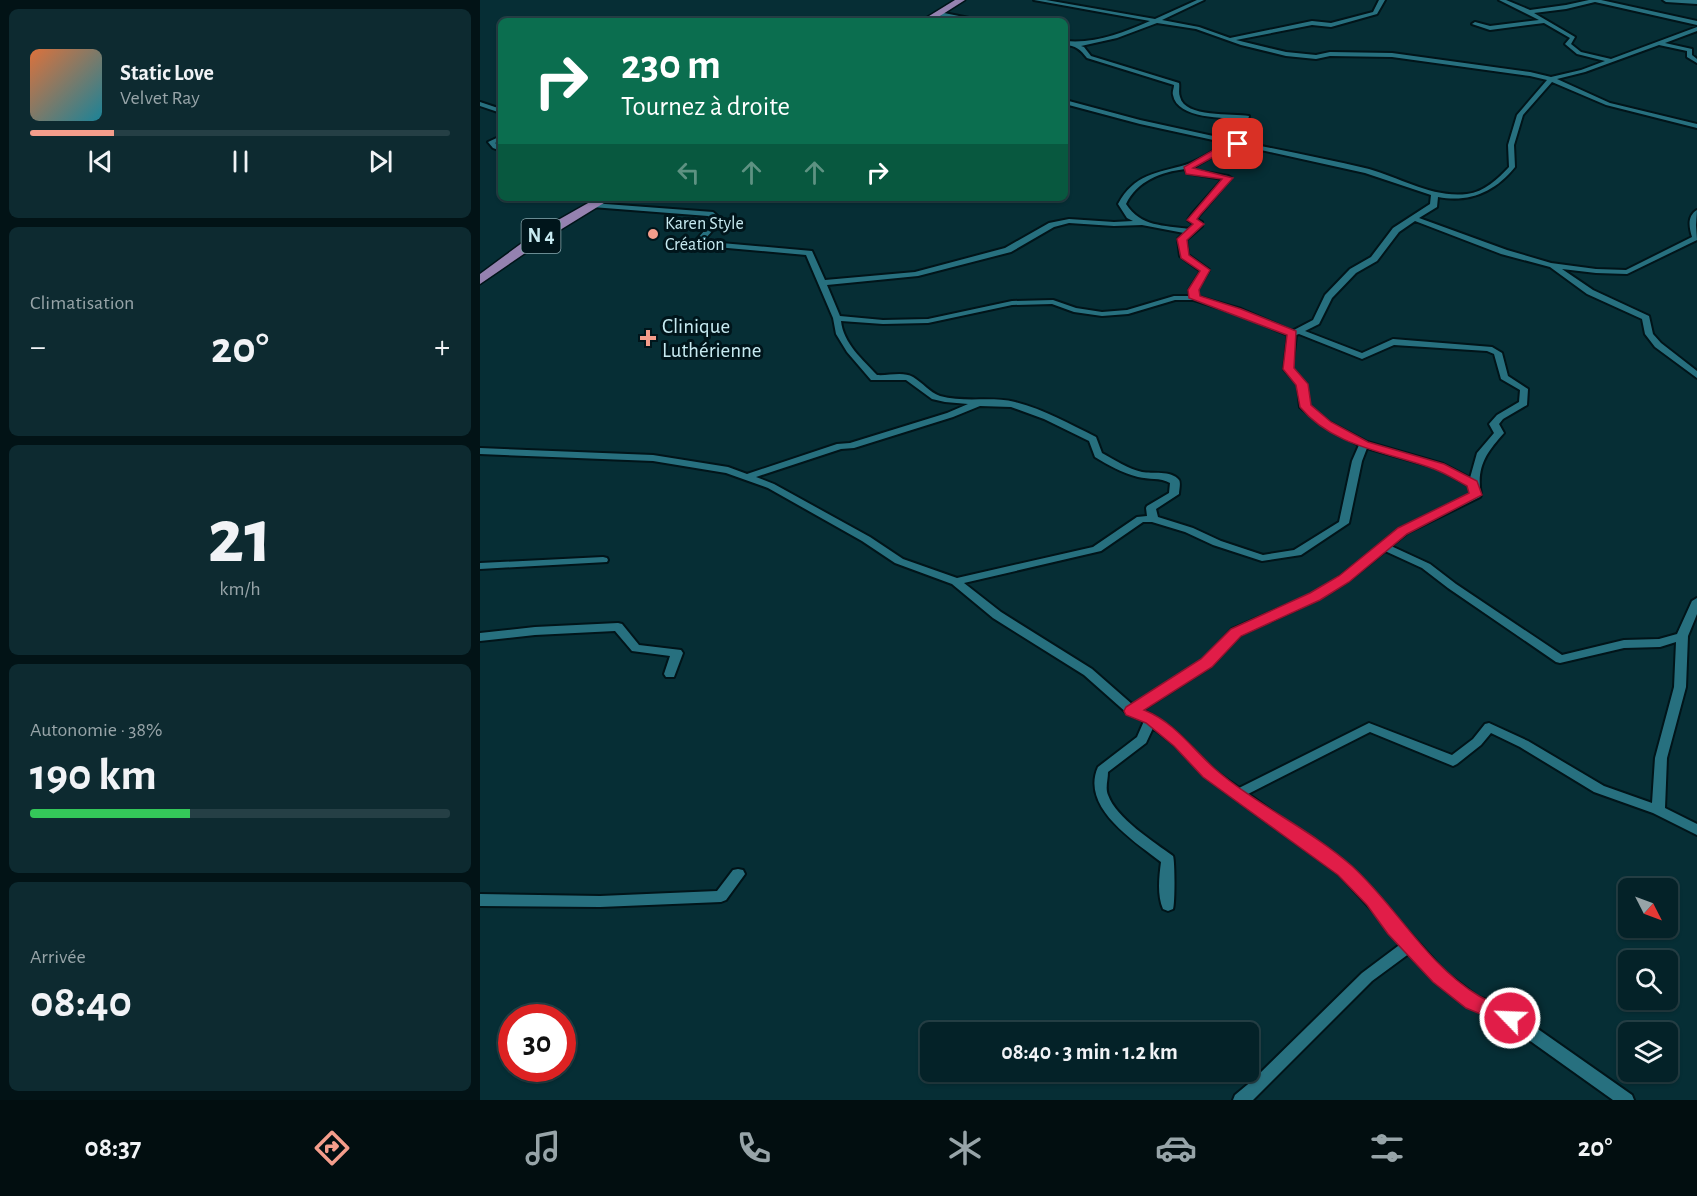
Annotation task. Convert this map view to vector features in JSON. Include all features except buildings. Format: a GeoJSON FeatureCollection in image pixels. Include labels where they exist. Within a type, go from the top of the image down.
{"type":"FeatureCollection","features":[{"type":"Feature","properties":{"kind":"main road"},"geometry":{"type":"LineString","coordinates":[[932,18],[961,0]]}},
{"type":"Feature","properties":{"kind":"main road","name":"N 4"},"geometry":{"type":"LineString","coordinates":[[480,280],[542,235],[600,201]]}},
{"type":"Feature","properties":{"kind":"street"},"geometry":{"type":"LineString","coordinates":[[1037,0],[1197,28],[1286,54],[1316,57],[1330,54],[1392,55],[1503,69],[1551,79],[1608,104],[1697,126]]}},
{"type":"Feature","properties":{"kind":"street"},"geometry":{"type":"LineString","coordinates":[[1074,45],[1122,34],[1201,0]]}},
{"type":"Feature","properties":{"kind":"street"},"geometry":{"type":"LineString","coordinates":[[1231,39],[1312,23],[1331,25],[1347,21],[1375,13],[1382,0]]}},
{"type":"Feature","properties":{"kind":"street"},"geometry":{"type":"LineString","coordinates":[[1502,0],[1546,21],[1573,38],[1568,44],[1579,53],[1610,60]]}},
{"type":"Feature","properties":{"kind":"street"},"geometry":{"type":"LineString","coordinates":[[1529,12],[1566,8],[1595,0],[1697,23]]}},
{"type":"Feature","properties":{"kind":"street"},"geometry":{"type":"LineString","coordinates":[[1666,0],[1697,2]]}},
{"type":"Feature","properties":{"kind":"street"},"geometry":{"type":"LineString","coordinates":[[939,14],[959,18]]}},
{"type":"Feature","properties":{"kind":"street"},"geometry":{"type":"LineString","coordinates":[[1475,24],[1490,28],[1546,21]]}},
{"type":"Feature","properties":{"kind":"street"},"geometry":{"type":"LineString","coordinates":[[1068,103],[1117,117],[1388,176],[1434,195],[1467,196],[1484,190],[1501,180],[1512,167],[1511,145],[1520,115],[1551,79],[1584,71],[1697,29]]}},
{"type":"Feature","properties":{"kind":"street"},"geometry":{"type":"LineString","coordinates":[[1068,43],[1082,48],[1089,57],[1177,84],[1174,93],[1182,107],[1207,115],[1247,117],[1235,143],[1188,167],[1169,169],[1149,178],[1124,196],[1122,204],[1130,216],[1142,223]]}},
{"type":"Feature","properties":{"kind":"street"},"geometry":{"type":"LineString","coordinates":[[1659,43],[1690,50],[1689,56],[1697,61]]}},
{"type":"Feature","properties":{"kind":"street"},"geometry":{"type":"LineString","coordinates":[[480,104],[498,110]]}},
{"type":"Feature","properties":{"kind":"street"},"geometry":{"type":"LineString","coordinates":[[480,110],[489,107]]}},
{"type":"Feature","properties":{"kind":"street"},"geometry":{"type":"LineString","coordinates":[[498,139],[491,142],[498,148]]}},
{"type":"Feature","properties":{"kind":"street"},"geometry":{"type":"LineString","coordinates":[[1188,167],[1190,172],[1228,178],[1192,220],[1199,224],[1182,239],[1184,256],[1205,270],[1193,290],[1195,298]]}},
{"type":"Feature","properties":{"kind":"street"},"geometry":{"type":"LineString","coordinates":[[1295,333],[1316,322],[1328,297],[1353,271],[1374,259],[1396,230],[1434,205],[1434,195]]}},
{"type":"Feature","properties":{"kind":"street"},"geometry":{"type":"LineString","coordinates":[[592,205],[710,214],[718,220],[701,239],[708,244],[809,253],[837,318],[837,326],[844,343],[874,378],[887,380],[905,377],[911,379],[921,391],[938,399],[1012,404],[1047,417],[1093,439],[1098,455],[1122,467],[1141,474],[1164,474],[1175,482],[1174,494],[1151,508],[1153,519]]}},
{"type":"Feature","properties":{"kind":"street"},"geometry":{"type":"LineString","coordinates":[[1413,218],[1504,252],[1550,265],[1596,271],[1627,272],[1696,238],[1692,225],[1697,212]]}},
{"type":"Feature","properties":{"kind":"street"},"geometry":{"type":"LineString","coordinates":[[822,283],[915,274],[1008,250],[1052,225],[1070,221],[1142,223],[1191,232]]}},
{"type":"Feature","properties":{"kind":"street"},"geometry":{"type":"LineString","coordinates":[[1550,265],[1590,292],[1647,318],[1649,334],[1658,345],[1697,375]]}},
{"type":"Feature","properties":{"kind":"street"},"geometry":{"type":"LineString","coordinates":[[837,318],[883,322],[928,321],[1012,303],[1053,302],[1074,310],[1102,314],[1128,312],[1174,298],[1195,298],[1238,311],[1362,356],[1393,342],[1489,350],[1498,353],[1504,377],[1524,389],[1524,403],[1500,417],[1494,424],[1499,434],[1489,441],[1473,473],[1476,495],[1402,531],[1344,579],[1315,597],[1236,632],[1207,663],[1132,711]]}},
{"type":"Feature","properties":{"kind":"street"},"geometry":{"type":"LineString","coordinates":[[1295,333],[1288,369],[1302,384],[1305,407],[1326,424],[1364,444],[1440,466],[1473,484]]}},
{"type":"Feature","properties":{"kind":"street"},"geometry":{"type":"LineString","coordinates":[[746,477],[840,446],[851,446],[941,418],[979,403]]}},
{"type":"Feature","properties":{"kind":"street"},"geometry":{"type":"LineString","coordinates":[[956,582],[1097,549],[1141,519],[1153,519],[1189,530],[1216,543],[1262,558],[1297,553],[1344,523],[1357,461],[1364,444]]}},
{"type":"Feature","properties":{"kind":"street"},"geometry":{"type":"LineString","coordinates":[[480,451],[653,458],[728,470],[771,486],[866,538],[899,561],[956,582],[997,615],[1088,672],[1132,711],[1151,719],[1179,742],[1209,772],[1344,870],[1374,900],[1410,945],[1440,976],[1473,1002],[1510,1018],[1626,1100]]}},
{"type":"Feature","properties":{"kind":"street"},"geometry":{"type":"LineString","coordinates":[[1384,547],[1426,566],[1560,659],[1624,644],[1660,643],[1682,636]]}},
{"type":"Feature","properties":{"kind":"street"},"geometry":{"type":"LineString","coordinates":[[480,566],[603,560]]}},
{"type":"Feature","properties":{"kind":"street"},"geometry":{"type":"LineString","coordinates":[[1658,810],[1661,758],[1680,687],[1682,636],[1697,601]]}},
{"type":"Feature","properties":{"kind":"street"},"geometry":{"type":"LineString","coordinates":[[480,637],[534,631],[618,627],[636,648],[677,653],[670,674]]}},
{"type":"Feature","properties":{"kind":"street"},"geometry":{"type":"LineString","coordinates":[[1151,719],[1142,740],[1102,770],[1101,794],[1123,823],[1168,860],[1166,879],[1168,905]]}},
{"type":"Feature","properties":{"kind":"street"},"geometry":{"type":"LineString","coordinates":[[1238,794],[1369,727],[1454,761],[1477,742],[1489,727],[1524,744],[1599,789],[1658,810],[1697,830]]}},
{"type":"Feature","properties":{"kind":"street"},"geometry":{"type":"LineString","coordinates":[[480,900],[506,898],[557,902],[628,902],[721,896],[738,874]]}},
{"type":"Feature","properties":{"kind":"street"},"geometry":{"type":"LineString","coordinates":[[1241,1100],[1259,1085],[1366,977],[1410,945]]}},
{"type":"Feature","properties":{"kind":"place","name":"Karen Style Création"},"geometry":{"type":"Point","coordinates":[653,234]}},
{"type":"Feature","properties":{"kind":"place","name":"Clinique Luthérienne"},"geometry":{"type":"Point","coordinates":[648,338]}},
{"type":"Feature","properties":{"kind":"route"},"geometry":{"type":"LineString","coordinates":[[1238,144],[1232,143],[1188,167],[1190,172],[1228,178],[1192,220],[1199,224],[1182,239],[1184,256],[1205,270],[1193,290],[1195,298],[1238,311],[1292,334],[1288,369],[1302,384],[1305,407],[1326,424],[1364,444],[1440,466],[1473,484],[1476,495],[1402,531],[1344,579],[1315,597],[1236,632],[1207,663],[1132,711],[1151,719],[1179,742],[1209,772],[1287,831],[1344,870],[1374,900],[1420,957],[1440,976],[1473,1002],[1497,1010],[1510,1018]]}}]}
